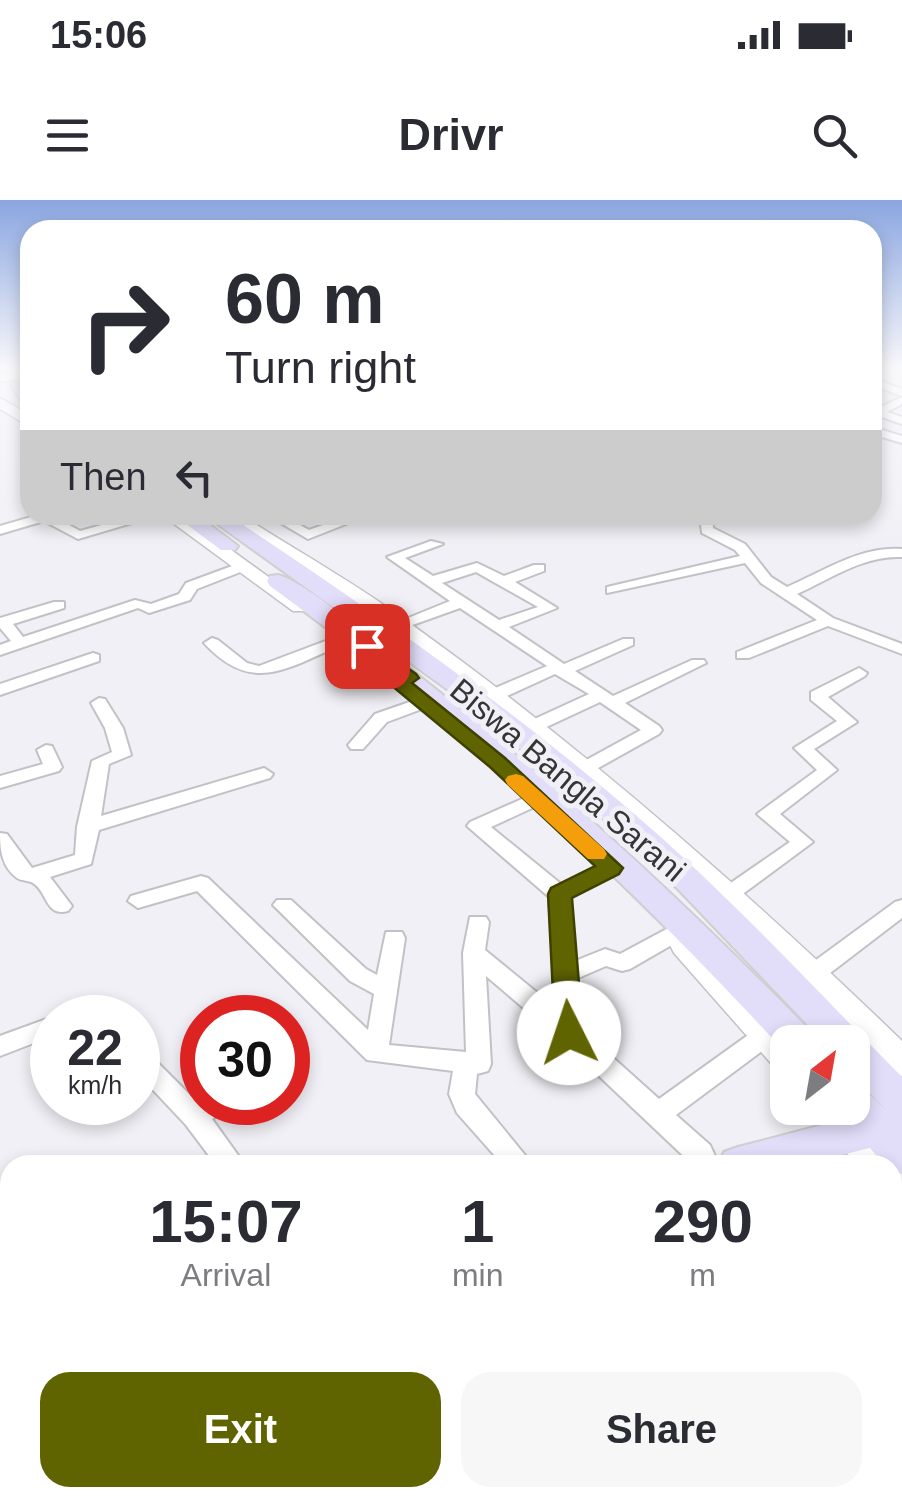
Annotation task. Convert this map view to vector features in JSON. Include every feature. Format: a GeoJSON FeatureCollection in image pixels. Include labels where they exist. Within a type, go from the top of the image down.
{"type":"FeatureCollection","features":[{"type":"Feature","properties":{"kind":"main road","name":"Biswa Bangla Sarani"},"geometry":{"type":"LineString","coordinates":[[197,525],[411,687],[543,796],[732,971],[782,1025]]}},
{"type":"Feature","properties":{"kind":"main road","name":"Biswa Bangla Sarani"},"geometry":{"type":"LineString","coordinates":[[231,525],[390,624],[593,793],[736,926],[830,1025]]}},
{"type":"Feature","properties":{"kind":"main road"},"geometry":{"type":"LineString","coordinates":[[785,1155],[878,1135],[870,1109]]}},
{"type":"Feature","properties":{"kind":"street"},"geometry":{"type":"LineString","coordinates":[[59,525],[78,536],[117,525]]}},
{"type":"Feature","properties":{"kind":"street"},"geometry":{"type":"LineString","coordinates":[[185,525],[411,687],[357,745]]}},
{"type":"Feature","properties":{"kind":"street"},"geometry":{"type":"LineString","coordinates":[[244,525],[534,726],[730,894],[902,1062]]}},
{"type":"Feature","properties":{"kind":"street"},"geometry":{"type":"LineString","coordinates":[[291,525],[308,534],[334,525]]}},
{"type":"Feature","properties":{"kind":"street"},"geometry":{"type":"LineString","coordinates":[[707,525],[707,530],[740,548],[766,580],[828,621],[902,649]]}},
{"type":"Feature","properties":{"kind":"street"},"geometry":{"type":"LineString","coordinates":[[436,544],[394,557],[653,730],[585,768]]}},
{"type":"Feature","properties":{"kind":"street"},"geometry":{"type":"LineString","coordinates":[[786,593],[888,551],[902,553]]}},
{"type":"Feature","properties":{"kind":"street"},"geometry":{"type":"LineString","coordinates":[[612,590],[748,558]]}},
{"type":"Feature","properties":{"kind":"street"},"geometry":{"type":"LineString","coordinates":[[0,650],[140,603],[149,609],[185,598],[191,586],[242,566]]}},
{"type":"Feature","properties":{"kind":"street"},"geometry":{"type":"LineString","coordinates":[[430,582],[477,567],[550,608],[496,626]]}},
{"type":"Feature","properties":{"kind":"street"},"geometry":{"type":"LineString","coordinates":[[505,581],[539,568]]}},
{"type":"Feature","properties":{"kind":"street"},"geometry":{"type":"LineString","coordinates":[[390,624],[459,604]]}},
{"type":"Feature","properties":{"kind":"street"},"geometry":{"type":"LineString","coordinates":[[20,643],[2,622],[59,605]]}},
{"type":"Feature","properties":{"kind":"street"},"geometry":{"type":"LineString","coordinates":[[742,655],[828,621]]}},
{"type":"Feature","properties":{"kind":"street"},"geometry":{"type":"LineString","coordinates":[[212,644],[242,666],[260,671],[344,638]]}},
{"type":"Feature","properties":{"kind":"street"},"geometry":{"type":"LineString","coordinates":[[492,696],[628,642]]}},
{"type":"Feature","properties":{"kind":"street"},"geometry":{"type":"LineString","coordinates":[[0,690],[92,658]]}},
{"type":"Feature","properties":{"kind":"street"},"geometry":{"type":"LineString","coordinates":[[534,726],[698,663]]}},
{"type":"Feature","properties":{"kind":"street"},"geometry":{"type":"LineString","coordinates":[[730,894],[803,842],[768,814],[828,770],[803,748],[848,722],[816,696],[860,674]]}},
{"type":"Feature","properties":{"kind":"street"},"geometry":{"type":"LineString","coordinates":[[0,839],[21,871],[30,876],[84,858],[101,761],[122,756],[114,728],[99,703]]}},
{"type":"Feature","properties":{"kind":"street"},"geometry":{"type":"LineString","coordinates":[[0,782],[53,767],[46,750]]}},
{"type":"Feature","properties":{"kind":"street"},"geometry":{"type":"LineString","coordinates":[[88,827],[264,774]]}},
{"type":"Feature","properties":{"kind":"street"},"geometry":{"type":"LineString","coordinates":[[569,1033],[560,894],[477,826],[543,796],[770,1040]]}},
{"type":"Feature","properties":{"kind":"street"},"geometry":{"type":"LineString","coordinates":[[560,894],[611,868]]}},
{"type":"Feature","properties":{"kind":"street"},"geometry":{"type":"LineString","coordinates":[[37,874],[61,906]]}},
{"type":"Feature","properties":{"kind":"street"},"geometry":{"type":"LineString","coordinates":[[138,901],[201,883],[376,1053],[479,1064],[474,954],[478,922]]}},
{"type":"Feature","properties":{"kind":"street"},"geometry":{"type":"LineString","coordinates":[[284,904],[358,976],[386,990]]}},
{"type":"Feature","properties":{"kind":"street"},"geometry":{"type":"LineString","coordinates":[[813,974],[902,907]]}},
{"type":"Feature","properties":{"kind":"street"},"geometry":{"type":"LineString","coordinates":[[565,974],[605,957],[622,962],[674,933]]}},
{"type":"Feature","properties":{"kind":"street"},"geometry":{"type":"LineString","coordinates":[[376,1053],[394,938]]}},
{"type":"Feature","properties":{"kind":"street"},"geometry":{"type":"LineString","coordinates":[[474,954],[569,1033],[701,1155]]}},
{"type":"Feature","properties":{"kind":"street"},"geometry":{"type":"LineString","coordinates":[[0,1046],[30,1034]]}},
{"type":"Feature","properties":{"kind":"street"},"geometry":{"type":"LineString","coordinates":[[658,1114],[766,1035]]}},
{"type":"Feature","properties":{"kind":"street"},"geometry":{"type":"LineString","coordinates":[[466,1062],[462,1094],[466,1105],[511,1155]]}},
{"type":"Feature","properties":{"kind":"street"},"geometry":{"type":"LineString","coordinates":[[160,1081],[180,1102]]}},
{"type":"Feature","properties":{"kind":"street"},"geometry":{"type":"LineString","coordinates":[[201,1125],[224,1155]]}},
{"type":"Feature","properties":{"kind":"slow traffic"},"geometry":{"type":"LineString","coordinates":[[516,780],[596,854]]}},
{"type":"Feature","properties":{"kind":"route"},"geometry":{"type":"LineString","coordinates":[[367,646],[410,678],[399,682],[498,763],[611,868],[560,894],[569,1033]]}}]}
